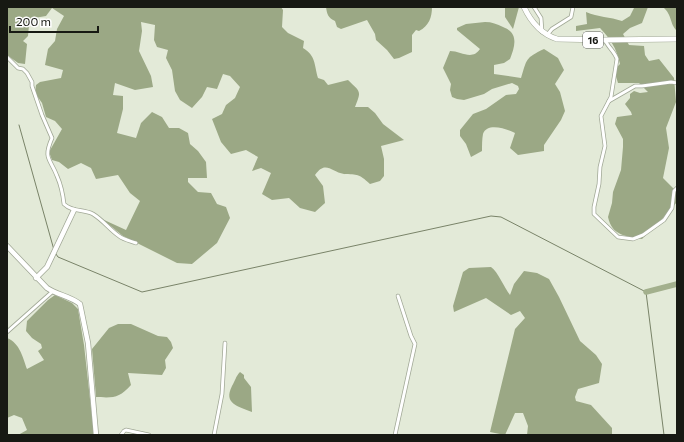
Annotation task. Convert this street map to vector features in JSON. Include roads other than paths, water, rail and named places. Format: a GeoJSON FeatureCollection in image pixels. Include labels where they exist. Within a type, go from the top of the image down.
{"type":"FeatureCollection","features":[{"type":"Feature","properties":{"kind":"main road"},"geometry":{"type":"LineString","coordinates":[[524,7],[534,24],[545,33]]}},
{"type":"Feature","properties":{"kind":"main road","name":"16"},"geometry":{"type":"LineString","coordinates":[[545,33],[553,38],[562,40],[677,39]]}},
{"type":"Feature","properties":{"kind":"street"},"geometry":{"type":"LineString","coordinates":[[534,7],[541,18],[545,33],[571,17],[573,7]]}},
{"type":"Feature","properties":{"kind":"street"},"geometry":{"type":"LineString","coordinates":[[605,40],[617,59],[611,97],[602,116],[605,146],[600,167],[594,214],[618,237],[633,239],[643,235],[664,220],[672,208],[674,191],[677,188]]}},
{"type":"Feature","properties":{"kind":"street"},"geometry":{"type":"LineString","coordinates":[[7,57],[18,68],[23,69],[32,82],[42,115],[52,138],[47,151],[48,158],[58,178],[64,204],[68,208],[74,210],[84,210],[93,214],[105,222],[120,237],[136,243]]}},
{"type":"Feature","properties":{"kind":"street"},"geometry":{"type":"LineString","coordinates":[[609,101],[635,86],[671,82],[677,83]]}},
{"type":"Feature","properties":{"kind":"street"},"geometry":{"type":"LineString","coordinates":[[36,278],[46,267],[74,210]]}},
{"type":"Feature","properties":{"kind":"street"},"geometry":{"type":"LineString","coordinates":[[7,246],[36,278],[52,292],[71,298],[80,304],[88,343],[96,435]]}},
{"type":"Feature","properties":{"kind":"street"},"geometry":{"type":"LineString","coordinates":[[7,332],[52,292]]}},
{"type":"Feature","properties":{"kind":"street"},"geometry":{"type":"LineString","coordinates":[[395,435],[415,344],[398,296]]}},
{"type":"Feature","properties":{"kind":"street"},"geometry":{"type":"LineString","coordinates":[[214,435],[222,394],[226,343]]}},
{"type":"Feature","properties":{"kind":"street"},"geometry":{"type":"LineString","coordinates":[[121,435],[126,430],[149,435]]}},
{"type":"Feature","properties":{"kind":"waterway"},"geometry":{"type":"LineString","coordinates":[[19,125],[54,250]]}},
{"type":"Feature","properties":{"kind":"waterway"},"geometry":{"type":"LineString","coordinates":[[56,254],[58,257],[142,292],[491,216],[501,217],[646,292],[664,435]]}},
{"type":"Feature","properties":{"kind":"waterway"},"geometry":{"type":"LineString","coordinates":[[646,292],[677,284]]}}]}
